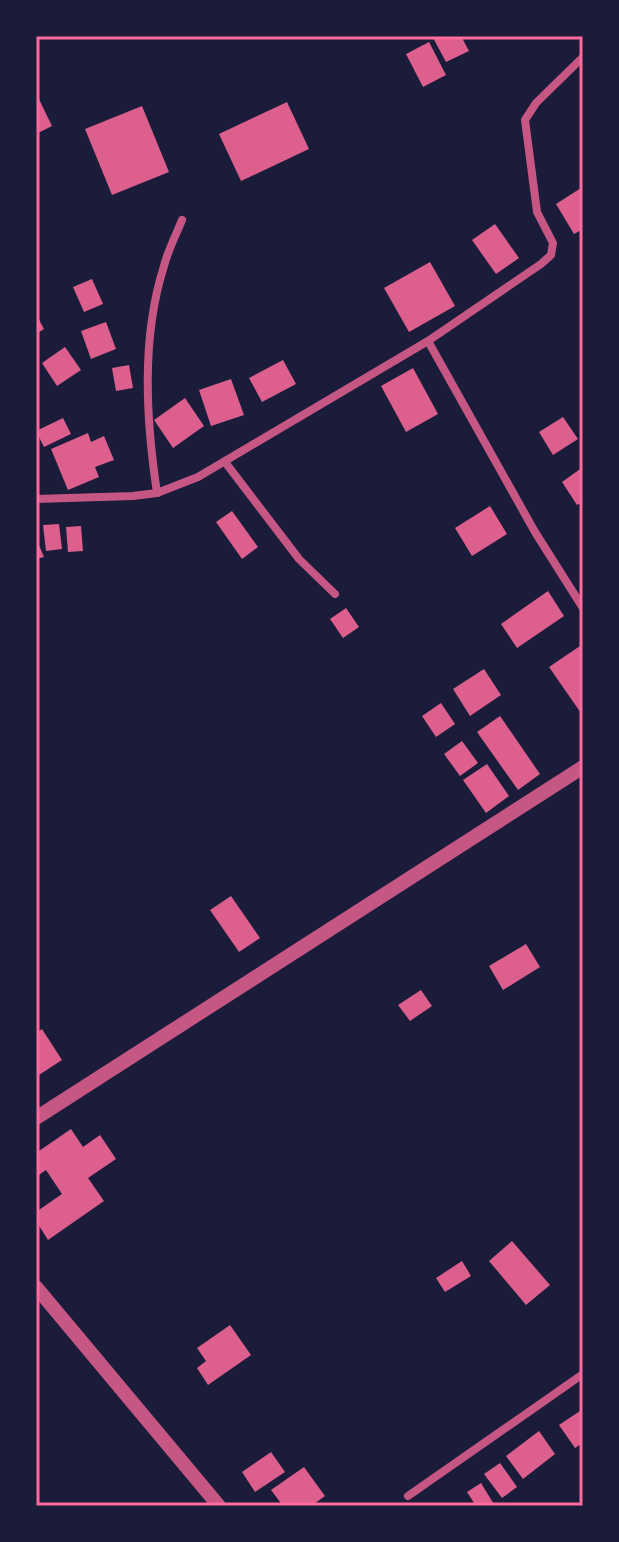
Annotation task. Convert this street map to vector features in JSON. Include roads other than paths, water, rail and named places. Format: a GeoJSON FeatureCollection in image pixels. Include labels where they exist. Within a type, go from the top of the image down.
{"type":"FeatureCollection","features":[{"type":"Feature","properties":{"kind":"street"},"geometry":{"type":"LineString","coordinates":[[36,499],[157,493],[198,477],[428,341],[551,255],[553,243],[537,212],[525,120],[536,103],[583,57]]}},
{"type":"Feature","properties":{"kind":"street"},"geometry":{"type":"LineString","coordinates":[[157,493],[149,440],[150,346],[161,278],[182,220]]}},
{"type":"Feature","properties":{"kind":"street"},"geometry":{"type":"LineString","coordinates":[[428,341],[535,532],[583,608]]}},
{"type":"Feature","properties":{"kind":"street"},"geometry":{"type":"LineString","coordinates":[[225,462],[299,559],[335,594]]}},
{"type":"Feature","properties":{"kind":"street"},"geometry":{"type":"LineString","coordinates":[[36,1118],[583,767]]}},
{"type":"Feature","properties":{"kind":"street"},"geometry":{"type":"LineString","coordinates":[[36,1287],[219,1506]]}},
{"type":"Feature","properties":{"kind":"street"},"geometry":{"type":"LineString","coordinates":[[408,1496],[583,1374]]}}]}
